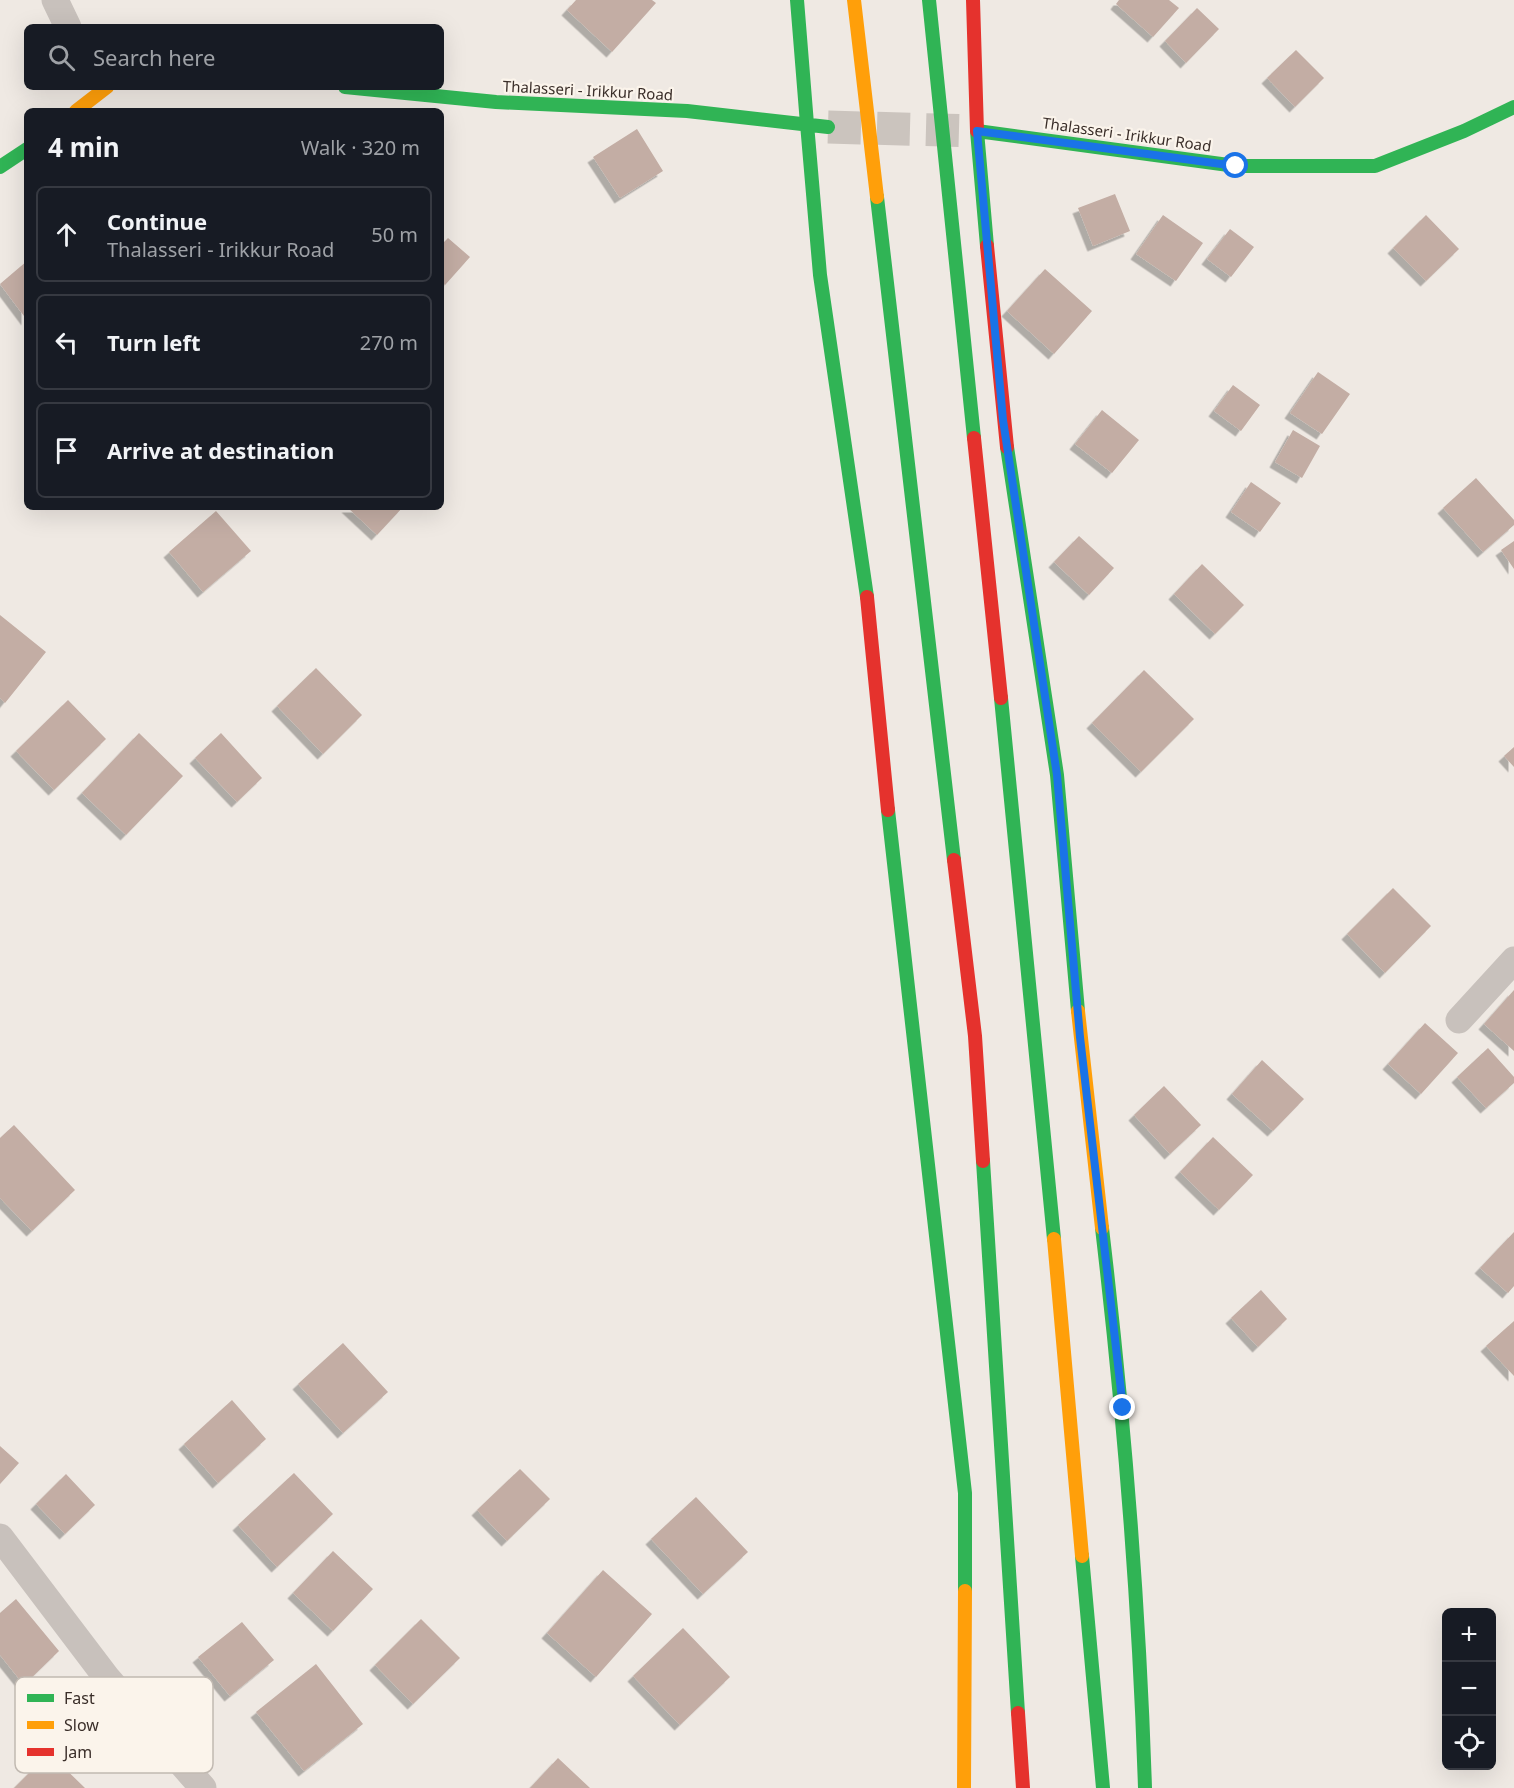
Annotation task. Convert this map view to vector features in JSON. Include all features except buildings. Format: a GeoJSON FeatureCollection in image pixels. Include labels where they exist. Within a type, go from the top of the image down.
{"type":"FeatureCollection","features":[{"type":"Feature","properties":{"kind":"main road"},"geometry":{"type":"LineString","coordinates":[[796,0],[820,274],[869,614],[916,1077],[965,1493],[964,1788]]}},
{"type":"Feature","properties":{"kind":"main road"},"geometry":{"type":"LineString","coordinates":[[854,0],[975,1036],[1023,1788]]}},
{"type":"Feature","properties":{"kind":"main road"},"geometry":{"type":"LineString","coordinates":[[929,0],[1034,1020],[1103,1788]]}},
{"type":"Feature","properties":{"kind":"main road"},"geometry":{"type":"LineString","coordinates":[[973,0],[977,131],[1003,420],[1057,775],[1080,1037],[1123,1408],[1142,1692],[1145,1788]]}},
{"type":"Feature","properties":{"kind":"main road"},"geometry":{"type":"LineString","coordinates":[[80,108],[101,90]]}},
{"type":"Feature","properties":{"kind":"main road","name":"Thalasseri - Irikkur Road"},"geometry":{"type":"LineString","coordinates":[[375,90],[496,102],[687,111],[828,127]]}},
{"type":"Feature","properties":{"kind":"main road","name":"Thalasseri - Irikkur Road"},"geometry":{"type":"LineString","coordinates":[[977,131],[1236,166],[1375,166],[1464,131],[1514,107]]}},
{"type":"Feature","properties":{"kind":"main road"},"geometry":{"type":"LineString","coordinates":[[0,167],[24,151]]}},
{"type":"Feature","properties":{"kind":"street"},"geometry":{"type":"LineString","coordinates":[[55,0],[67,24]]}},
{"type":"Feature","properties":{"kind":"street"},"geometry":{"type":"LineString","coordinates":[[1459,1020],[1514,960]]}},
{"type":"Feature","properties":{"kind":"street"},"geometry":{"type":"LineString","coordinates":[[0,1537],[106,1677]]}},
{"type":"Feature","properties":{"kind":"street"},"geometry":{"type":"LineString","coordinates":[[190,1773],[203,1788]]}},
{"type":"Feature","properties":{"kind":"tunnel"},"geometry":{"type":"LineString","coordinates":[[828,127],[977,131]]}},
{"type":"Feature","properties":{"kind":"traffic: fast"},"geometry":{"type":"LineString","coordinates":[[797,0],[807,124]]}},
{"type":"Feature","properties":{"kind":"traffic: fast"},"geometry":{"type":"LineString","coordinates":[[929,0],[974,438]]}},
{"type":"Feature","properties":{"kind":"traffic: fast"},"geometry":{"type":"LineString","coordinates":[[375,90],[496,102],[687,111],[828,127]]}},
{"type":"Feature","properties":{"kind":"traffic: fast"},"geometry":{"type":"LineString","coordinates":[[987,246],[977,131],[1236,166],[1375,166],[1464,131],[1514,107]]}},
{"type":"Feature","properties":{"kind":"traffic: fast"},"geometry":{"type":"LineString","coordinates":[[807,124],[820,275],[867,597]]}},
{"type":"Feature","properties":{"kind":"traffic: fast"},"geometry":{"type":"LineString","coordinates":[[0,167],[24,151]]}},
{"type":"Feature","properties":{"kind":"traffic: fast"},"geometry":{"type":"LineString","coordinates":[[877,197],[954,860]]}},
{"type":"Feature","properties":{"kind":"traffic: fast"},"geometry":{"type":"LineString","coordinates":[[1007,447],[1057,775],[1078,1011]]}},
{"type":"Feature","properties":{"kind":"traffic: fast"},"geometry":{"type":"LineString","coordinates":[[1001,698],[1054,1239]]}},
{"type":"Feature","properties":{"kind":"traffic: fast"},"geometry":{"type":"LineString","coordinates":[[888,810],[965,1493],[965,1591]]}},
{"type":"Feature","properties":{"kind":"traffic: fast"},"geometry":{"type":"LineString","coordinates":[[983,1161],[1018,1713]]}},
{"type":"Feature","properties":{"kind":"traffic: fast"},"geometry":{"type":"LineString","coordinates":[[1102,1228],[1129,1508],[1139,1648],[1145,1788]]}},
{"type":"Feature","properties":{"kind":"traffic: fast"},"geometry":{"type":"LineString","coordinates":[[1082,1556],[1103,1788]]}},
{"type":"Feature","properties":{"kind":"traffic: slow"},"geometry":{"type":"LineString","coordinates":[[854,0],[877,197]]}},
{"type":"Feature","properties":{"kind":"traffic: slow"},"geometry":{"type":"LineString","coordinates":[[80,108],[103,90]]}},
{"type":"Feature","properties":{"kind":"traffic: slow"},"geometry":{"type":"LineString","coordinates":[[1078,1011],[1102,1228]]}},
{"type":"Feature","properties":{"kind":"traffic: slow"},"geometry":{"type":"LineString","coordinates":[[1054,1239],[1082,1556]]}},
{"type":"Feature","properties":{"kind":"traffic: slow"},"geometry":{"type":"LineString","coordinates":[[964,1788],[965,1591]]}},
{"type":"Feature","properties":{"kind":"traffic: jam"},"geometry":{"type":"LineString","coordinates":[[973,0],[977,131]]}},
{"type":"Feature","properties":{"kind":"traffic: jam"},"geometry":{"type":"LineString","coordinates":[[987,246],[1007,447]]}},
{"type":"Feature","properties":{"kind":"traffic: jam"},"geometry":{"type":"LineString","coordinates":[[974,438],[1001,698]]}},
{"type":"Feature","properties":{"kind":"traffic: jam"},"geometry":{"type":"LineString","coordinates":[[867,597],[888,810]]}},
{"type":"Feature","properties":{"kind":"traffic: jam"},"geometry":{"type":"LineString","coordinates":[[954,860],[975,1036],[983,1161]]}},
{"type":"Feature","properties":{"kind":"traffic: jam"},"geometry":{"type":"LineString","coordinates":[[1018,1713],[1023,1788]]}},
{"type":"Feature","properties":{"kind":"route"},"geometry":{"type":"LineString","coordinates":[[1123,1408],[1080,1037],[1057,775],[1003,420],[977,131],[1236,166]]}}]}
